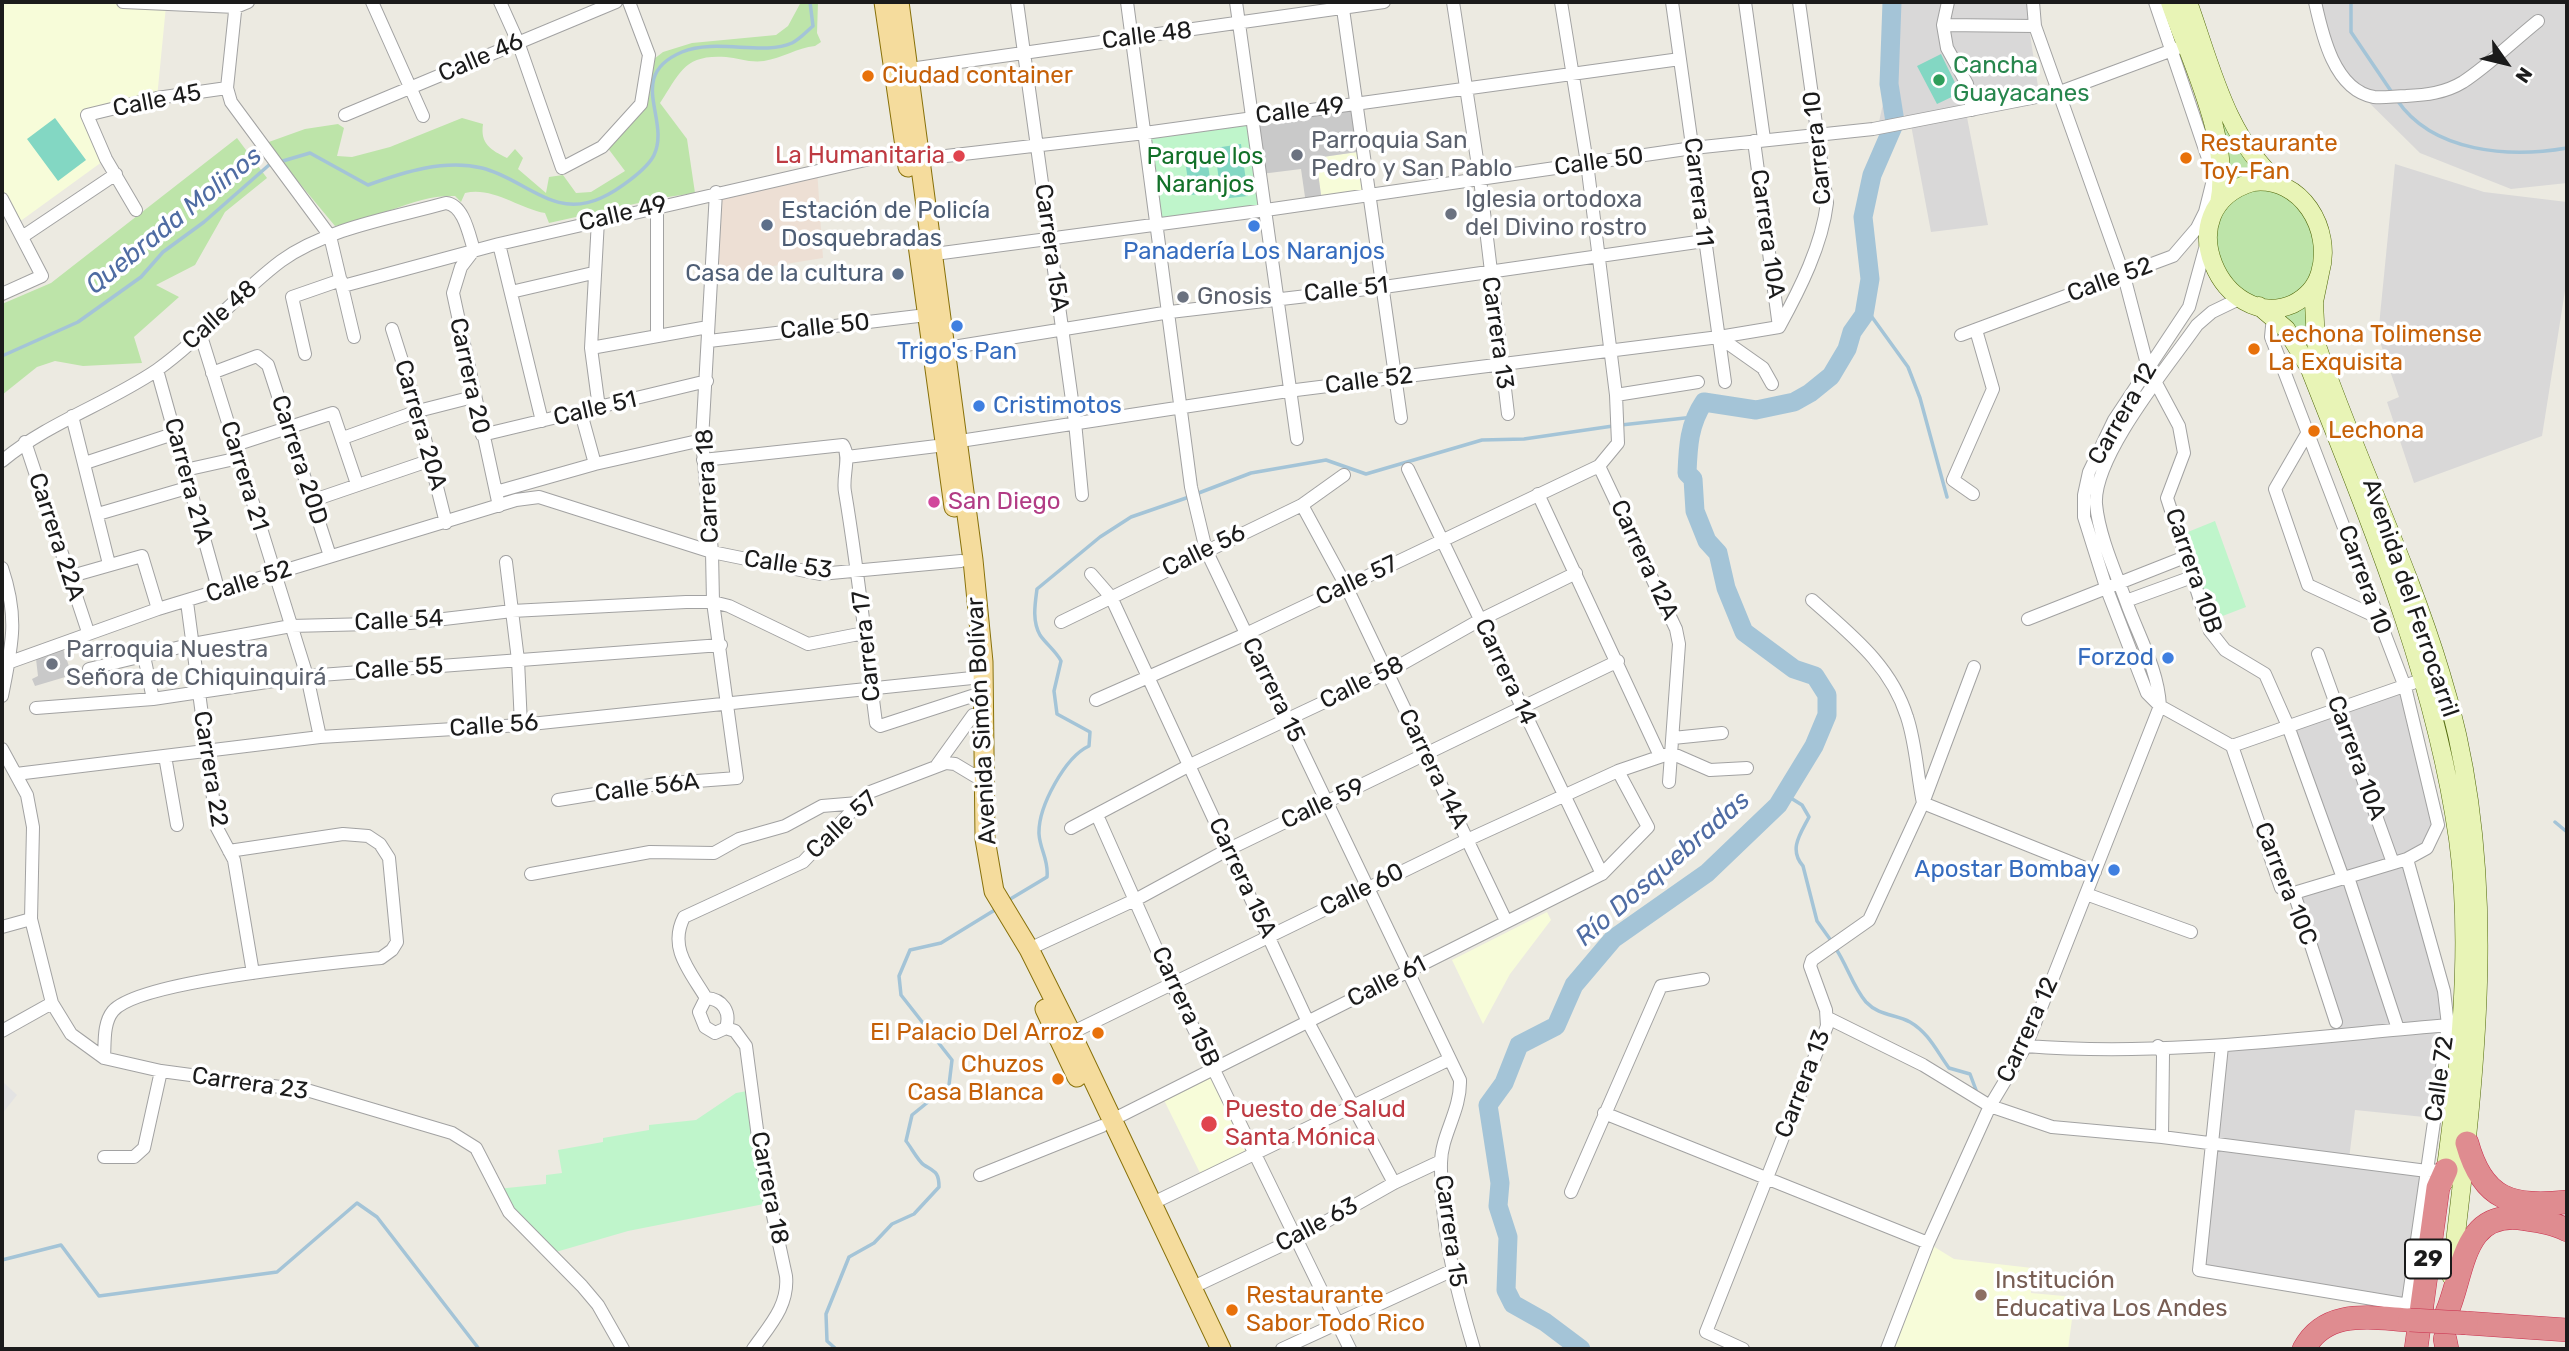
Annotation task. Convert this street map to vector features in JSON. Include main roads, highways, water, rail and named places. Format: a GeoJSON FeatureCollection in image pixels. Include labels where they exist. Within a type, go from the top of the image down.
{"type":"FeatureCollection","features":[{"type":"Feature","properties":{"kind":"highway"},"geometry":{"type":"LineString","coordinates":[[2467,1143],[2474,1168],[2483,1182],[2500,1196],[2527,1205],[2567,1202]]}},
{"type":"Feature","properties":{"kind":"highway","name":"29"},"geometry":{"type":"LineString","coordinates":[[2416,1349],[2430,1312],[2438,1188],[2436,1170]]}},
{"type":"Feature","properties":{"kind":"highway"},"geometry":{"type":"LineString","coordinates":[[2430,1312],[2455,1293],[2463,1255],[2481,1230],[2499,1220],[2518,1218],[2567,1230]]}},
{"type":"Feature","properties":{"kind":"highway"},"geometry":{"type":"LineString","coordinates":[[2304,1349],[2318,1331],[2338,1320],[2430,1312],[2500,1326],[2525,1339],[2537,1339],[2567,1330]]}},
{"type":"Feature","properties":{"kind":"highway"},"geometry":{"type":"LineString","coordinates":[[2537,1339],[2567,1318]]}},
{"type":"Feature","properties":{"kind":"main road","name":"Avenida Simón Bolívar"},"geometry":{"type":"LineString","coordinates":[[884,2],[912,155],[983,662],[985,839],[989,893]]}},
{"type":"Feature","properties":{"kind":"main road","name":"Avenida Simón Bolívar"},"geometry":{"type":"LineString","coordinates":[[899,2],[909,69],[912,155]]}},
{"type":"Feature","properties":{"kind":"main road"},"geometry":{"type":"LineString","coordinates":[[2170,2],[2180,48],[2216,136],[2220,162],[2219,204]]}},
{"type":"Feature","properties":{"kind":"main road","name":"29"},"geometry":{"type":"LineString","coordinates":[[2188,2],[2234,129],[2258,165],[2301,198],[2316,220],[2323,246],[2320,273],[2312,289],[2298,301],[2266,311],[2241,298],[2218,275],[2207,243],[2210,223],[2219,204]]}},
{"type":"Feature","properties":{"kind":"main road"},"geometry":{"type":"LineString","coordinates":[[2219,204],[2245,185],[2278,182]]}},
{"type":"Feature","properties":{"kind":"main road","name":"Avenida del Ferrocarril"},"geometry":{"type":"LineString","coordinates":[[2320,273],[2313,310],[2316,343],[2441,673],[2470,799],[2480,925],[2477,1024],[2467,1143],[2422,1349]]}},
{"type":"Feature","properties":{"kind":"main road","name":"Avenida del Ferrocarril"},"geometry":{"type":"LineString","coordinates":[[2266,311],[2295,340],[2308,366],[2424,679],[2446,764],[2459,842],[2461,1023],[2436,1170]]}},
{"type":"Feature","properties":{"kind":"main road","name":"Avenida Simón Bolívar"},"geometry":{"type":"LineString","coordinates":[[934,315],[947,348],[972,696],[976,840],[989,893],[1107,1123],[1207,1349]]}},
{"type":"Feature","properties":{"kind":"main road","name":"Avenida Simón Bolívar"},"geometry":{"type":"LineString","coordinates":[[1005,925],[1029,948],[1065,1037]]}},
{"type":"Feature","properties":{"kind":"main road","name":"Avenida Simón Bolívar"},"geometry":{"type":"LineString","coordinates":[[1107,1123],[1153,1203],[1221,1349]]}},
{"type":"Feature","properties":{"kind":"main road","name":"Avenida del Ferrocarril"},"geometry":{"type":"LineString","coordinates":[[2430,1312],[2445,1346]]}},
{"type":"Feature","properties":{"kind":"waterway","name":"Quebrada Molinos"},"geometry":{"type":"LineString","coordinates":[[2,356],[78,322],[141,277],[163,252],[204,222],[269,165],[310,153],[368,185],[424,168],[453,165],[482,168],[497,173],[553,201],[568,204],[601,198],[638,174],[654,155],[658,127],[653,86],[656,73],[665,62],[695,48],[767,48],[792,43],[813,26],[810,2]]}},
{"type":"Feature","properties":{"kind":"waterway","name":"Río Dosquebradas"},"geometry":{"type":"LineString","coordinates":[[1581,1349],[1545,1322],[1513,1304],[1506,1290],[1508,1237],[1498,1206],[1500,1183],[1488,1105],[1504,1083],[1519,1045],[1556,1026],[1574,985],[1613,939],[1707,873],[1778,805],[1814,746],[1827,715],[1827,695],[1815,676],[1794,669],[1744,632],[1726,588],[1718,553],[1707,541],[1695,511],[1693,479],[1687,473],[1688,454],[1692,427],[1704,402],[1756,410],[1794,402],[1831,376],[1847,349],[1852,332],[1864,315],[1870,279],[1863,217],[1872,175],[1895,122],[1889,84],[1892,2]]}},
{"type":"Feature","properties":{"kind":"waterway"},"geometry":{"type":"LineString","coordinates":[[2351,2],[2351,32],[2393,94]]}},
{"type":"Feature","properties":{"kind":"waterway"},"geometry":{"type":"LineString","coordinates":[[2397,100],[2412,118],[2431,131],[2474,148],[2521,152],[2567,148]]}},
{"type":"Feature","properties":{"kind":"waterway"},"geometry":{"type":"LineString","coordinates":[[1864,306],[1908,367],[1920,398],[1947,497]]}},
{"type":"Feature","properties":{"kind":"waterway"},"geometry":{"type":"LineString","coordinates":[[1621,425],[1694,417]]}},
{"type":"Feature","properties":{"kind":"waterway"},"geometry":{"type":"LineString","coordinates":[[1196,494],[1251,473],[1326,460],[1366,474],[1482,440],[1524,439],[1613,426]]}},
{"type":"Feature","properties":{"kind":"waterway"},"geometry":{"type":"LineString","coordinates":[[1007,901],[1047,877],[1047,865],[1039,834],[1043,810],[1062,772],[1089,746],[1090,732],[1057,714],[1054,691],[1061,661],[1037,630],[1037,589],[1100,537],[1131,517],[1189,497]]}},
{"type":"Feature","properties":{"kind":"waterway"},"geometry":{"type":"LineString","coordinates":[[1786,795],[1802,805],[1809,817],[1797,841],[1796,853],[1803,866],[1817,921],[1832,942]]}},
{"type":"Feature","properties":{"kind":"waterway"},"geometry":{"type":"LineString","coordinates":[[2555,822],[2567,832]]}},
{"type":"Feature","properties":{"kind":"waterway"},"geometry":{"type":"LineString","coordinates":[[836,1349],[827,1341],[826,1314],[849,1257],[874,1243],[892,1224],[914,1214],[939,1187],[936,1173],[922,1163],[906,1141],[912,1115],[949,1085],[952,1060],[901,995],[899,976],[910,950],[941,943],[998,908]]}},
{"type":"Feature","properties":{"kind":"waterway"},"geometry":{"type":"LineString","coordinates":[[1836,949],[1866,1002],[1876,1010],[1905,1019],[1917,1026],[1949,1068],[1970,1074],[1976,1090]]}},
{"type":"Feature","properties":{"kind":"waterway"},"geometry":{"type":"LineString","coordinates":[[2,1260],[61,1245],[99,1296],[277,1272],[357,1203],[377,1217],[479,1349]]}},
{"type":"Feature","properties":{"kind":"place","name":"Ciudad container"},"geometry":{"type":"Point","coordinates":[868,76]}},
{"type":"Feature","properties":{"kind":"place","name":"Cancha Guayacanes"},"geometry":{"type":"Point","coordinates":[1939,80]}},
{"type":"Feature","properties":{"kind":"place","name":"Parroquia San Pedro y San Pablo"},"geometry":{"type":"Point","coordinates":[1297,155]}},
{"type":"Feature","properties":{"kind":"place","name":"La Humanitaria"},"geometry":{"type":"Point","coordinates":[959,156]}},
{"type":"Feature","properties":{"kind":"place","name":"Restaurante Toy-Fan"},"geometry":{"type":"Point","coordinates":[2186,158]}},
{"type":"Feature","properties":{"kind":"place","name":"Iglesia ortodoxa del Divino rostro"},"geometry":{"type":"Point","coordinates":[1451,214]}},
{"type":"Feature","properties":{"kind":"place","name":"Estación de Policía Dosquebradas"},"geometry":{"type":"Point","coordinates":[767,225]}},
{"type":"Feature","properties":{"kind":"place","name":"Panadería Los Naranjos"},"geometry":{"type":"Point","coordinates":[1254,226]}},
{"type":"Feature","properties":{"kind":"place","name":"Casa de la cultura"},"geometry":{"type":"Point","coordinates":[898,274]}},
{"type":"Feature","properties":{"kind":"place","name":"Gnosis"},"geometry":{"type":"Point","coordinates":[1183,297]}},
{"type":"Feature","properties":{"kind":"place","name":"Trigo's Pan"},"geometry":{"type":"Point","coordinates":[957,326]}},
{"type":"Feature","properties":{"kind":"place","name":"Lechona Tolimense La Exquisita"},"geometry":{"type":"Point","coordinates":[2254,349]}},
{"type":"Feature","properties":{"kind":"place","name":"Cristimotos"},"geometry":{"type":"Point","coordinates":[979,406]}},
{"type":"Feature","properties":{"kind":"place","name":"Lechona"},"geometry":{"type":"Point","coordinates":[2314,431]}},
{"type":"Feature","properties":{"kind":"place","name":"San Diego"},"geometry":{"type":"Point","coordinates":[934,502]}},
{"type":"Feature","properties":{"kind":"place","name":"Forzod"},"geometry":{"type":"Point","coordinates":[2168,658]}},
{"type":"Feature","properties":{"kind":"place","name":"Parroquia Nuestra Señora de Chiquinquirá"},"geometry":{"type":"Point","coordinates":[52,664]}},
{"type":"Feature","properties":{"kind":"place","name":"Apostar Bombay"},"geometry":{"type":"Point","coordinates":[2114,870]}},
{"type":"Feature","properties":{"kind":"place","name":"El Palacio Del Arroz"},"geometry":{"type":"Point","coordinates":[1098,1033]}},
{"type":"Feature","properties":{"kind":"place","name":"Chuzos Casa Blanca"},"geometry":{"type":"Point","coordinates":[1058,1079]}},
{"type":"Feature","properties":{"kind":"place","name":"Puesto de Salud Santa Mónica"},"geometry":{"type":"Point","coordinates":[1209,1124]}},
{"type":"Feature","properties":{"kind":"place","name":"Institución Educativa Los Andes"},"geometry":{"type":"Point","coordinates":[1981,1295]}},
{"type":"Feature","properties":{"kind":"place","name":"Restaurante Sabor Todo Rico"},"geometry":{"type":"Point","coordinates":[1232,1310]}},
{"type":"Feature","properties":{"kind":"park label","name":"Parque los Naranjos"},"geometry":{"type":"Point","coordinates":[1205,171]}}]}
